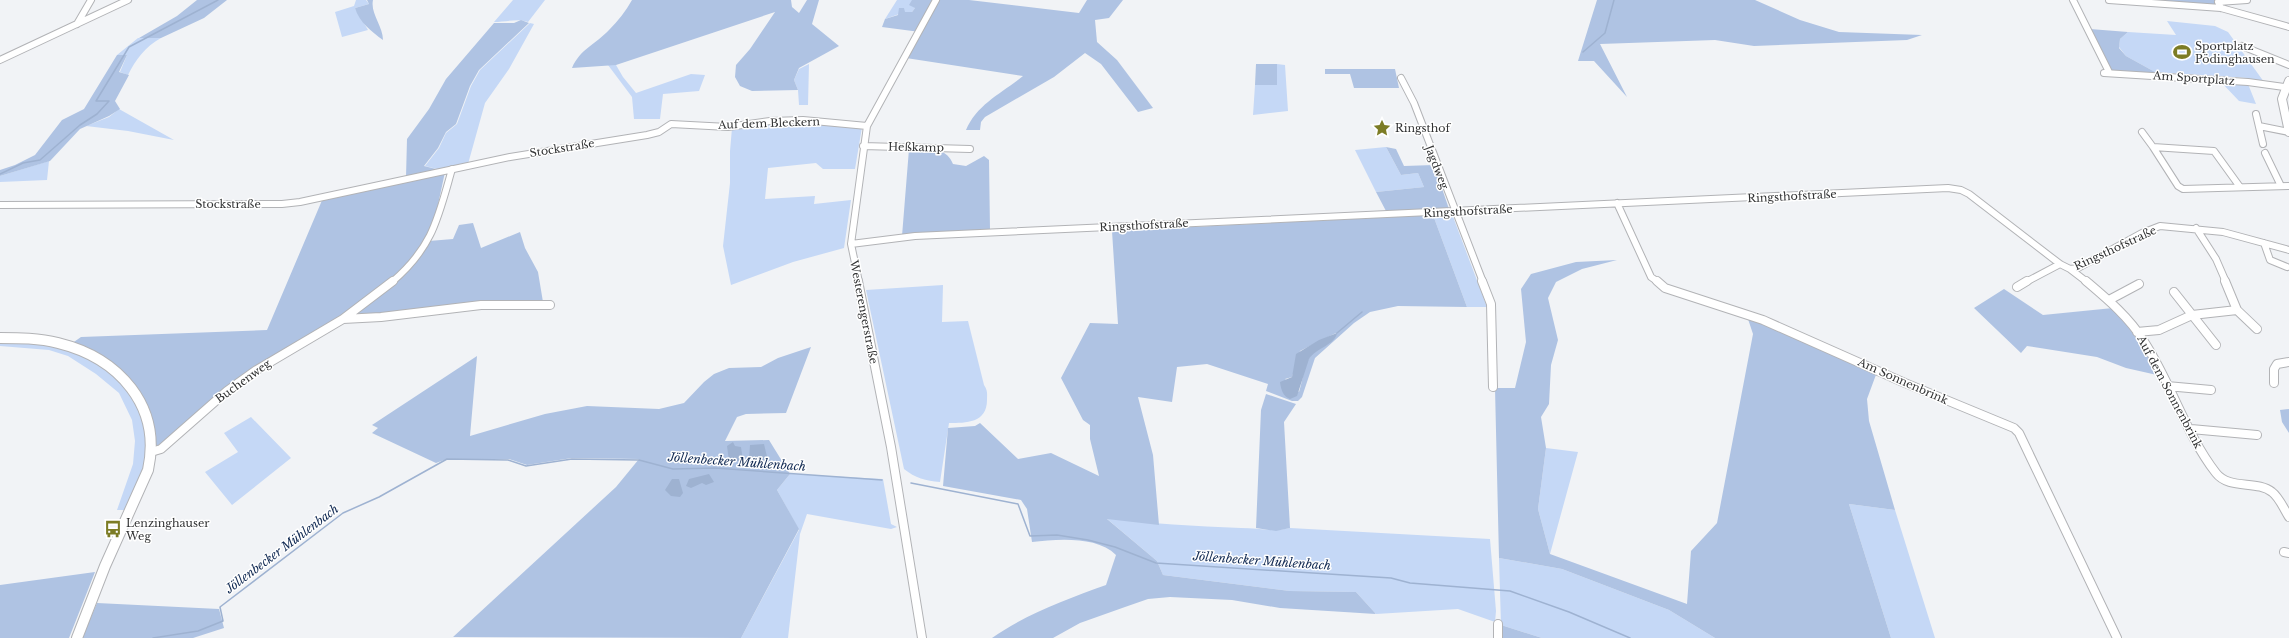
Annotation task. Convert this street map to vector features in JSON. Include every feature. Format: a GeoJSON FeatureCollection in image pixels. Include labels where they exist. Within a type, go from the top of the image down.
{"type":"FeatureCollection","features":[{"type":"Feature","properties":{"kind":"main road"},"geometry":{"type":"LineString","coordinates":[[2288,83],[2286,101],[2289,131]]}},
{"type":"Feature","properties":{"kind":"main road"},"geometry":{"type":"LineString","coordinates":[[0,338],[34,338],[63,342],[89,354],[129,382],[140,397],[149,423],[151,452],[148,470],[122,526],[88,607],[77,638]]}},
{"type":"Feature","properties":{"kind":"street"},"geometry":{"type":"LineString","coordinates":[[77,24],[91,0]]}},
{"type":"Feature","properties":{"kind":"street"},"geometry":{"type":"LineString","coordinates":[[0,60],[128,0]]}},
{"type":"Feature","properties":{"kind":"street","name":"Westerengerstraße"},"geometry":{"type":"LineString","coordinates":[[922,638],[891,447],[851,244],[863,146],[868,126],[894,74],[936,0]]}},
{"type":"Feature","properties":{"kind":"street","name":"Am Sportplatz"},"geometry":{"type":"LineString","coordinates":[[2073,0],[2106,72],[2288,83]]}},
{"type":"Feature","properties":{"kind":"street"},"geometry":{"type":"LineString","coordinates":[[2108,0],[2222,8],[2289,27]]}},
{"type":"Feature","properties":{"kind":"street"},"geometry":{"type":"LineString","coordinates":[[2222,8],[2218,2],[2247,0]]}},
{"type":"Feature","properties":{"kind":"street"},"geometry":{"type":"LineString","coordinates":[[2242,46],[2289,64]]}},
{"type":"Feature","properties":{"kind":"street","name":"Jagdweg"},"geometry":{"type":"LineString","coordinates":[[1401,78],[1414,104],[1491,304],[1493,387]]}},
{"type":"Feature","properties":{"kind":"street"},"geometry":{"type":"LineString","coordinates":[[2256,114],[2263,144]]}},
{"type":"Feature","properties":{"kind":"street","name":"Auf dem Bleckern"},"geometry":{"type":"LineString","coordinates":[[671,124],[728,127],[770,121],[803,120],[868,126]]}},
{"type":"Feature","properties":{"kind":"street","name":"Stockstraße"},"geometry":{"type":"LineString","coordinates":[[0,205],[282,204],[300,202],[510,157],[647,135],[659,132],[671,124]]}},
{"type":"Feature","properties":{"kind":"street"},"geometry":{"type":"LineString","coordinates":[[2259,126],[2289,131]]}},
{"type":"Feature","properties":{"kind":"street"},"geometry":{"type":"LineString","coordinates":[[2142,132],[2178,186],[2183,189],[2289,186]]}},
{"type":"Feature","properties":{"kind":"street","name":"Heßkamp"},"geometry":{"type":"LineString","coordinates":[[863,146],[970,149]]}},
{"type":"Feature","properties":{"kind":"street"},"geometry":{"type":"LineString","coordinates":[[2153,147],[2214,151],[2240,188]]}},
{"type":"Feature","properties":{"kind":"street"},"geometry":{"type":"LineString","coordinates":[[2265,153],[2282,186]]}},
{"type":"Feature","properties":{"kind":"street","name":"Buchenweg"},"geometry":{"type":"LineString","coordinates":[[151,452],[160,449],[227,391],[255,371],[343,319],[370,300],[413,260],[424,248],[435,228],[452,169]]}},
{"type":"Feature","properties":{"kind":"street","name":"Ringsthofstraße"},"geometry":{"type":"LineString","coordinates":[[851,244],[915,236],[1956,189],[1969,194],[2060,264],[2070,269],[2078,268],[2155,227],[2196,228],[2223,232],[2289,250]]}},
{"type":"Feature","properties":{"kind":"street","name":"Am Sonnenbrink"},"geometry":{"type":"LineString","coordinates":[[1617,204],[1651,277],[1665,288],[1762,320],[1894,378],[2014,428],[2019,433],[2117,638]]}},
{"type":"Feature","properties":{"kind":"street"},"geometry":{"type":"LineString","coordinates":[[2196,228],[2216,259],[2237,310],[2257,329]]}},
{"type":"Feature","properties":{"kind":"street"},"geometry":{"type":"LineString","coordinates":[[2264,243],[2267,258],[2271,263],[2287,267]]}},
{"type":"Feature","properties":{"kind":"street","name":"Ringsthofstraße"},"geometry":{"type":"LineString","coordinates":[[2017,287],[2060,264]]}},
{"type":"Feature","properties":{"kind":"street","name":"Auf dem Sonnenbrink"},"geometry":{"type":"LineString","coordinates":[[2070,269],[2109,300],[2137,332],[2191,429],[2202,453],[2208,460],[2217,476],[2226,481],[2268,488],[2274,493],[2289,517]]}},
{"type":"Feature","properties":{"kind":"street"},"geometry":{"type":"LineString","coordinates":[[2109,300],[2139,284]]}},
{"type":"Feature","properties":{"kind":"street"},"geometry":{"type":"LineString","coordinates":[[2174,292],[2216,345]]}},
{"type":"Feature","properties":{"kind":"street","name":"Buchenweg"},"geometry":{"type":"LineString","coordinates":[[343,319],[382,317],[481,305],[550,304]]}},
{"type":"Feature","properties":{"kind":"street"},"geometry":{"type":"LineString","coordinates":[[2137,332],[2159,330],[2192,315],[2237,310]]}},
{"type":"Feature","properties":{"kind":"street"},"geometry":{"type":"LineString","coordinates":[[2274,383],[2274,369],[2277,364],[2289,362]]}},
{"type":"Feature","properties":{"kind":"street"},"geometry":{"type":"LineString","coordinates":[[2167,386],[2211,390]]}},
{"type":"Feature","properties":{"kind":"street"},"geometry":{"type":"LineString","coordinates":[[2191,429],[2257,435]]}},
{"type":"Feature","properties":{"kind":"street"},"geometry":{"type":"LineString","coordinates":[[1498,624],[1498,638]]}},
{"type":"Feature","properties":{"kind":"shaded area"},"geometry":{"type":"Polygon","coordinates":[[[197,0],[227,0],[204,18],[161,38],[139,38],[177,16],[197,0]]]}},
{"type":"Feature","properties":{"kind":"shaded area"},"geometry":{"type":"Polygon","coordinates":[[[356,0],[366,0],[369,4],[355,8],[368,30],[342,37],[335,12],[354,6],[356,0]]]}},
{"type":"Feature","properties":{"kind":"shaded area"},"geometry":{"type":"Polygon","coordinates":[[[367,0],[373,0],[373,10],[381,30],[383,40],[366,26],[355,8],[369,4],[367,0]]]}},
{"type":"Feature","properties":{"kind":"shaded area"},"geometry":{"type":"Polygon","coordinates":[[[513,0],[545,0],[528,22],[516,20],[494,22],[513,0]]]}},
{"type":"Feature","properties":{"kind":"shaded area"},"geometry":{"type":"Polygon","coordinates":[[[632,0],[791,0],[792,7],[799,13],[807,0],[819,0],[812,24],[839,46],[799,68],[794,80],[798,90],[752,91],[740,86],[735,77],[736,65],[750,49],[775,12],[616,65],[572,68],[579,56],[616,23],[632,0]]]}},
{"type":"Feature","properties":{"kind":"shaded area"},"geometry":{"type":"Polygon","coordinates":[[[897,0],[912,0],[915,8],[912,12],[905,12],[885,19],[897,0]]]}},
{"type":"Feature","properties":{"kind":"shaded area"},"geometry":{"type":"Polygon","coordinates":[[[912,0],[969,0],[1079,13],[1087,0],[1123,0],[1109,18],[1095,20],[1097,42],[1117,60],[1153,108],[1138,112],[1101,64],[1085,53],[1054,77],[985,117],[981,122],[980,130],[966,130],[983,106],[1023,76],[906,58],[920,32],[882,27],[885,19],[898,15],[899,8],[904,8],[905,12],[912,12],[915,8],[909,5],[912,0]]]}},
{"type":"Feature","properties":{"kind":"shaded area"},"geometry":{"type":"Polygon","coordinates":[[[1597,0],[1755,0],[1800,20],[1839,32],[1922,35],[1907,40],[1754,46],[1715,40],[1600,44],[1627,97],[1594,61],[1578,61],[1597,0]]]}},
{"type":"Feature","properties":{"kind":"shaded area"},"geometry":{"type":"Polygon","coordinates":[[[2123,0],[2216,0],[2219,7],[2123,0]]]}},
{"type":"Feature","properties":{"kind":"shaded area"},"geometry":{"type":"Polygon","coordinates":[[[521,20],[529,23],[479,70],[470,86],[456,124],[446,132],[438,148],[424,166],[440,170],[406,177],[407,139],[429,109],[446,79],[494,23],[514,23],[521,20]]]}},
{"type":"Feature","properties":{"kind":"shaded area","name":"Sportplatz Pödinghausen"},"geometry":{"type":"Polygon","coordinates":[[[2167,21],[2215,26],[2228,32],[2264,82],[2251,81],[2248,78],[2155,72],[2126,56],[2119,47],[2120,39],[2128,32],[2176,35],[2167,21]]]}},
{"type":"Feature","properties":{"kind":"shaded area"},"geometry":{"type":"Polygon","coordinates":[[[530,23],[534,24],[509,69],[485,103],[468,164],[441,170],[425,166],[439,148],[446,133],[457,124],[471,86],[480,70],[530,23]]]}},
{"type":"Feature","properties":{"kind":"shaded area"},"geometry":{"type":"Polygon","coordinates":[[[2090,29],[2128,32],[2120,39],[2119,48],[2126,56],[2155,72],[2153,73],[2154,75],[2110,70],[2090,29]]]}},
{"type":"Feature","properties":{"kind":"shaded area"},"geometry":{"type":"Polygon","coordinates":[[[138,38],[161,38],[150,45],[134,64],[128,75],[120,72],[127,55],[117,55],[138,38]]]}},
{"type":"Feature","properties":{"kind":"shaded area"},"geometry":{"type":"Polygon","coordinates":[[[117,55],[127,55],[119,72],[129,75],[115,101],[120,109],[109,116],[80,129],[50,161],[0,176],[0,170],[15,165],[35,155],[62,120],[84,109],[117,55]]]}},
{"type":"Feature","properties":{"kind":"shaded area"},"geometry":{"type":"Polygon","coordinates":[[[809,64],[808,105],[799,105],[798,90],[794,80],[799,69],[809,64]]]}},
{"type":"Feature","properties":{"kind":"shaded area"},"geometry":{"type":"Polygon","coordinates":[[[1256,64],[1277,64],[1277,85],[1255,85],[1256,64]]]}},
{"type":"Feature","properties":{"kind":"shaded area"},"geometry":{"type":"Polygon","coordinates":[[[1277,64],[1285,65],[1288,111],[1253,115],[1255,85],[1276,85],[1277,64]]]}},
{"type":"Feature","properties":{"kind":"shaded area"},"geometry":{"type":"Polygon","coordinates":[[[608,65],[616,65],[623,77],[636,93],[691,74],[705,75],[699,91],[663,94],[660,119],[634,119],[632,97],[608,65]]]}},
{"type":"Feature","properties":{"kind":"shaded area"},"geometry":{"type":"Polygon","coordinates":[[[1325,69],[1395,69],[1399,88],[1354,88],[1350,74],[1325,74],[1325,69]]]}},
{"type":"Feature","properties":{"kind":"shaded area"},"geometry":{"type":"Polygon","coordinates":[[[2221,82],[2248,84],[2256,104],[2239,101],[2221,82]]]}},
{"type":"Feature","properties":{"kind":"shaded area"},"geometry":{"type":"Polygon","coordinates":[[[119,109],[174,140],[128,131],[86,126],[109,117],[119,109]]]}},
{"type":"Feature","properties":{"kind":"shaded area"},"geometry":{"type":"Polygon","coordinates":[[[791,121],[862,127],[855,169],[823,169],[816,163],[768,168],[765,199],[815,196],[814,204],[851,200],[844,248],[793,262],[731,285],[723,246],[730,183],[732,128],[791,121]]]}},
{"type":"Feature","properties":{"kind":"shaded area"},"geometry":{"type":"Polygon","coordinates":[[[1386,147],[1401,175],[1418,173],[1424,187],[1376,192],[1355,150],[1386,147]]]}},
{"type":"Feature","properties":{"kind":"shaded area"},"geometry":{"type":"Polygon","coordinates":[[[1386,147],[1396,149],[1404,166],[1434,165],[1449,209],[1386,211],[1376,192],[1424,187],[1418,173],[1401,175],[1386,147]]]}},
{"type":"Feature","properties":{"kind":"shaded area"},"geometry":{"type":"Polygon","coordinates":[[[909,149],[929,149],[940,151],[950,158],[953,164],[966,166],[984,156],[989,160],[990,230],[902,236],[909,149]]]}},
{"type":"Feature","properties":{"kind":"shaded area"},"geometry":{"type":"Polygon","coordinates":[[[49,161],[47,180],[0,182],[0,176],[49,161]]]}},
{"type":"Feature","properties":{"kind":"shaded area"},"geometry":{"type":"Polygon","coordinates":[[[445,172],[433,228],[412,259],[391,280],[338,320],[267,359],[224,390],[161,446],[156,445],[156,434],[141,396],[71,344],[81,337],[267,330],[323,198],[445,172]]]}},
{"type":"Feature","properties":{"kind":"shaded area"},"geometry":{"type":"Polygon","coordinates":[[[1452,214],[1487,307],[1467,307],[1433,215],[1452,214]]]}},
{"type":"Feature","properties":{"kind":"shaded area"},"geometry":{"type":"Polygon","coordinates":[[[1433,215],[1467,307],[1398,306],[1370,312],[1354,323],[1315,358],[1302,397],[1298,401],[1292,401],[1266,391],[1268,384],[1207,364],[1177,367],[1172,402],[1138,397],[1153,455],[1159,525],[1107,519],[1157,561],[1163,575],[1290,591],[1356,592],[1376,614],[1280,608],[1232,600],[1170,597],[1148,599],[1125,607],[1080,623],[1053,638],[992,638],[1033,614],[1106,585],[1116,555],[1099,545],[1077,540],[1032,542],[1027,509],[1021,500],[943,486],[948,428],[975,426],[980,423],[1018,459],[1051,453],[1099,476],[1090,439],[1090,425],[1083,420],[1061,378],[1090,323],[1118,324],[1112,231],[1433,215]],[[1336,333],[1300,351],[1292,377],[1285,379],[1299,392],[1310,357],[1316,350],[1332,340],[1336,333]]]}},
{"type":"Feature","properties":{"kind":"shaded area"},"geometry":{"type":"Polygon","coordinates":[[[473,223],[481,248],[520,232],[525,248],[538,272],[543,302],[353,317],[354,312],[373,299],[429,241],[453,239],[459,225],[473,223]]]}},
{"type":"Feature","properties":{"kind":"shaded area"},"geometry":{"type":"Polygon","coordinates":[[[1617,260],[1582,269],[1556,282],[1548,298],[1558,340],[1551,365],[1549,404],[1541,417],[1546,448],[1538,509],[1550,554],[1687,604],[1691,551],[1717,523],[1753,334],[1747,316],[1877,372],[1867,399],[1869,421],[1895,510],[1849,504],[1891,638],[1715,638],[1669,610],[1562,569],[1499,558],[1495,388],[1515,388],[1526,342],[1521,289],[1531,274],[1576,262],[1617,260]]]}},
{"type":"Feature","properties":{"kind":"shaded area"},"geometry":{"type":"Polygon","coordinates":[[[943,285],[942,322],[968,321],[984,385],[987,391],[987,396],[986,408],[979,417],[968,422],[949,423],[940,482],[930,481],[912,475],[904,469],[866,290],[943,285]]]}},
{"type":"Feature","properties":{"kind":"shaded area"},"geometry":{"type":"Polygon","coordinates":[[[2004,289],[2043,315],[2113,308],[2141,341],[2157,375],[2126,368],[2097,357],[2027,346],[2021,353],[1974,308],[2004,289]]]}},
{"type":"Feature","properties":{"kind":"shaded area"},"geometry":{"type":"Polygon","coordinates":[[[1337,333],[1333,341],[1312,355],[1309,359],[1297,396],[1290,399],[1286,396],[1282,390],[1280,382],[1292,377],[1296,354],[1319,340],[1337,333]]]}},
{"type":"Feature","properties":{"kind":"shaded area"},"geometry":{"type":"Polygon","coordinates":[[[0,340],[43,342],[86,357],[114,375],[139,404],[147,432],[148,461],[126,510],[117,510],[133,464],[135,441],[132,420],[119,393],[96,374],[68,356],[49,350],[0,346],[0,340]]]}},
{"type":"Feature","properties":{"kind":"shaded area"},"geometry":{"type":"Polygon","coordinates":[[[811,347],[786,413],[746,414],[737,417],[725,441],[769,440],[790,474],[777,490],[799,529],[741,638],[453,637],[616,487],[639,459],[572,458],[527,465],[509,459],[447,459],[436,463],[372,433],[378,428],[372,425],[477,356],[470,436],[545,414],[587,406],[659,409],[684,403],[714,374],[729,368],[761,367],[778,358],[811,347]]]}},
{"type":"Feature","properties":{"kind":"shaded area"},"geometry":{"type":"Polygon","coordinates":[[[1266,394],[1296,404],[1284,422],[1290,528],[1276,531],[1256,528],[1261,410],[1266,394]]]}},
{"type":"Feature","properties":{"kind":"shaded area"},"geometry":{"type":"Polygon","coordinates":[[[2289,409],[2289,433],[2282,422],[2280,410],[2289,409]]]}},
{"type":"Feature","properties":{"kind":"shaded area"},"geometry":{"type":"Polygon","coordinates":[[[251,417],[291,458],[232,505],[205,472],[238,452],[224,433],[251,417]]]}},
{"type":"Feature","properties":{"kind":"shaded area"},"geometry":{"type":"Polygon","coordinates":[[[733,442],[735,446],[741,447],[743,461],[729,461],[727,446],[733,442]]]}},
{"type":"Feature","properties":{"kind":"shaded area"},"geometry":{"type":"Polygon","coordinates":[[[764,444],[768,461],[751,462],[749,459],[750,445],[764,444]]]}},
{"type":"Feature","properties":{"kind":"shaded area"},"geometry":{"type":"Polygon","coordinates":[[[1546,448],[1578,452],[1550,554],[1538,509],[1546,448]]]}},
{"type":"Feature","properties":{"kind":"shaded area"},"geometry":{"type":"Polygon","coordinates":[[[709,474],[714,482],[706,485],[702,483],[691,488],[686,486],[689,479],[709,474]]]}},
{"type":"Feature","properties":{"kind":"shaded area"},"geometry":{"type":"Polygon","coordinates":[[[790,474],[883,479],[891,524],[897,527],[891,529],[807,514],[800,534],[788,638],[741,638],[799,530],[777,490],[790,474]]]}},
{"type":"Feature","properties":{"kind":"shaded area"},"geometry":{"type":"Polygon","coordinates":[[[672,479],[679,479],[683,493],[680,497],[671,496],[665,490],[672,479]]]}},
{"type":"Feature","properties":{"kind":"shaded area"},"geometry":{"type":"Polygon","coordinates":[[[1849,504],[1895,510],[1935,638],[1891,638],[1849,504]]]}},
{"type":"Feature","properties":{"kind":"shaded area"},"geometry":{"type":"Polygon","coordinates":[[[1106,518],[1190,526],[1272,530],[1290,528],[1490,539],[1496,611],[1495,622],[1458,609],[1376,614],[1356,592],[1290,591],[1163,575],[1157,561],[1106,518]]]}},
{"type":"Feature","properties":{"kind":"shaded area"},"geometry":{"type":"Polygon","coordinates":[[[1499,558],[1562,569],[1669,610],[1715,638],[1542,638],[1501,625],[1499,558]]]}},
{"type":"Feature","properties":{"kind":"shaded area"},"geometry":{"type":"Polygon","coordinates":[[[95,572],[69,638],[0,638],[0,585],[95,572]]]}},
{"type":"Feature","properties":{"kind":"shaded area"},"geometry":{"type":"Polygon","coordinates":[[[97,603],[219,609],[224,628],[193,638],[82,638],[97,603]]]}},
{"type":"Feature","properties":{"kind":"shaded area"},"geometry":{"type":"Polygon","coordinates":[[[1501,625],[1542,638],[1501,638],[1501,625]]]}},
{"type":"Feature","properties":{"kind":"waterway"},"geometry":{"type":"LineString","coordinates":[[0,174],[23,163],[40,160],[80,125],[97,114],[109,101],[96,101],[129,47],[218,0]]}},
{"type":"Feature","properties":{"kind":"waterway"},"geometry":{"type":"LineString","coordinates":[[1583,52],[1605,33],[1614,0]]}},
{"type":"Feature","properties":{"kind":"waterway"},"geometry":{"type":"LineString","coordinates":[[1337,333],[1362,312]]}},
{"type":"Feature","properties":{"kind":"waterway","name":"Jöllenbecker Mühlenbach"},"geometry":{"type":"LineString","coordinates":[[153,638],[198,631],[223,621],[220,607],[343,513],[379,497],[447,459],[508,460],[526,466],[572,459],[639,460],[673,469],[715,468],[882,480]]}},
{"type":"Feature","properties":{"kind":"waterway","name":"Jöllenbecker Mühlenbach"},"geometry":{"type":"LineString","coordinates":[[911,483],[1018,504],[1030,536],[1057,535],[1088,540],[1115,547],[1156,563],[1391,578],[1410,583],[1510,591],[1569,612],[1630,638]]}},
{"type":"Feature","properties":{"kind":"place","name":"Sportplatz Pödinghausen"},"geometry":{"type":"Point","coordinates":[2182,52]}},
{"type":"Feature","properties":{"kind":"place","name":"Ringsthof"},"geometry":{"type":"Point","coordinates":[1382,128]}},
{"type":"Feature","properties":{"kind":"place","name":"Lenzinghauser Weg"},"geometry":{"type":"Point","coordinates":[113,529]}}]}
